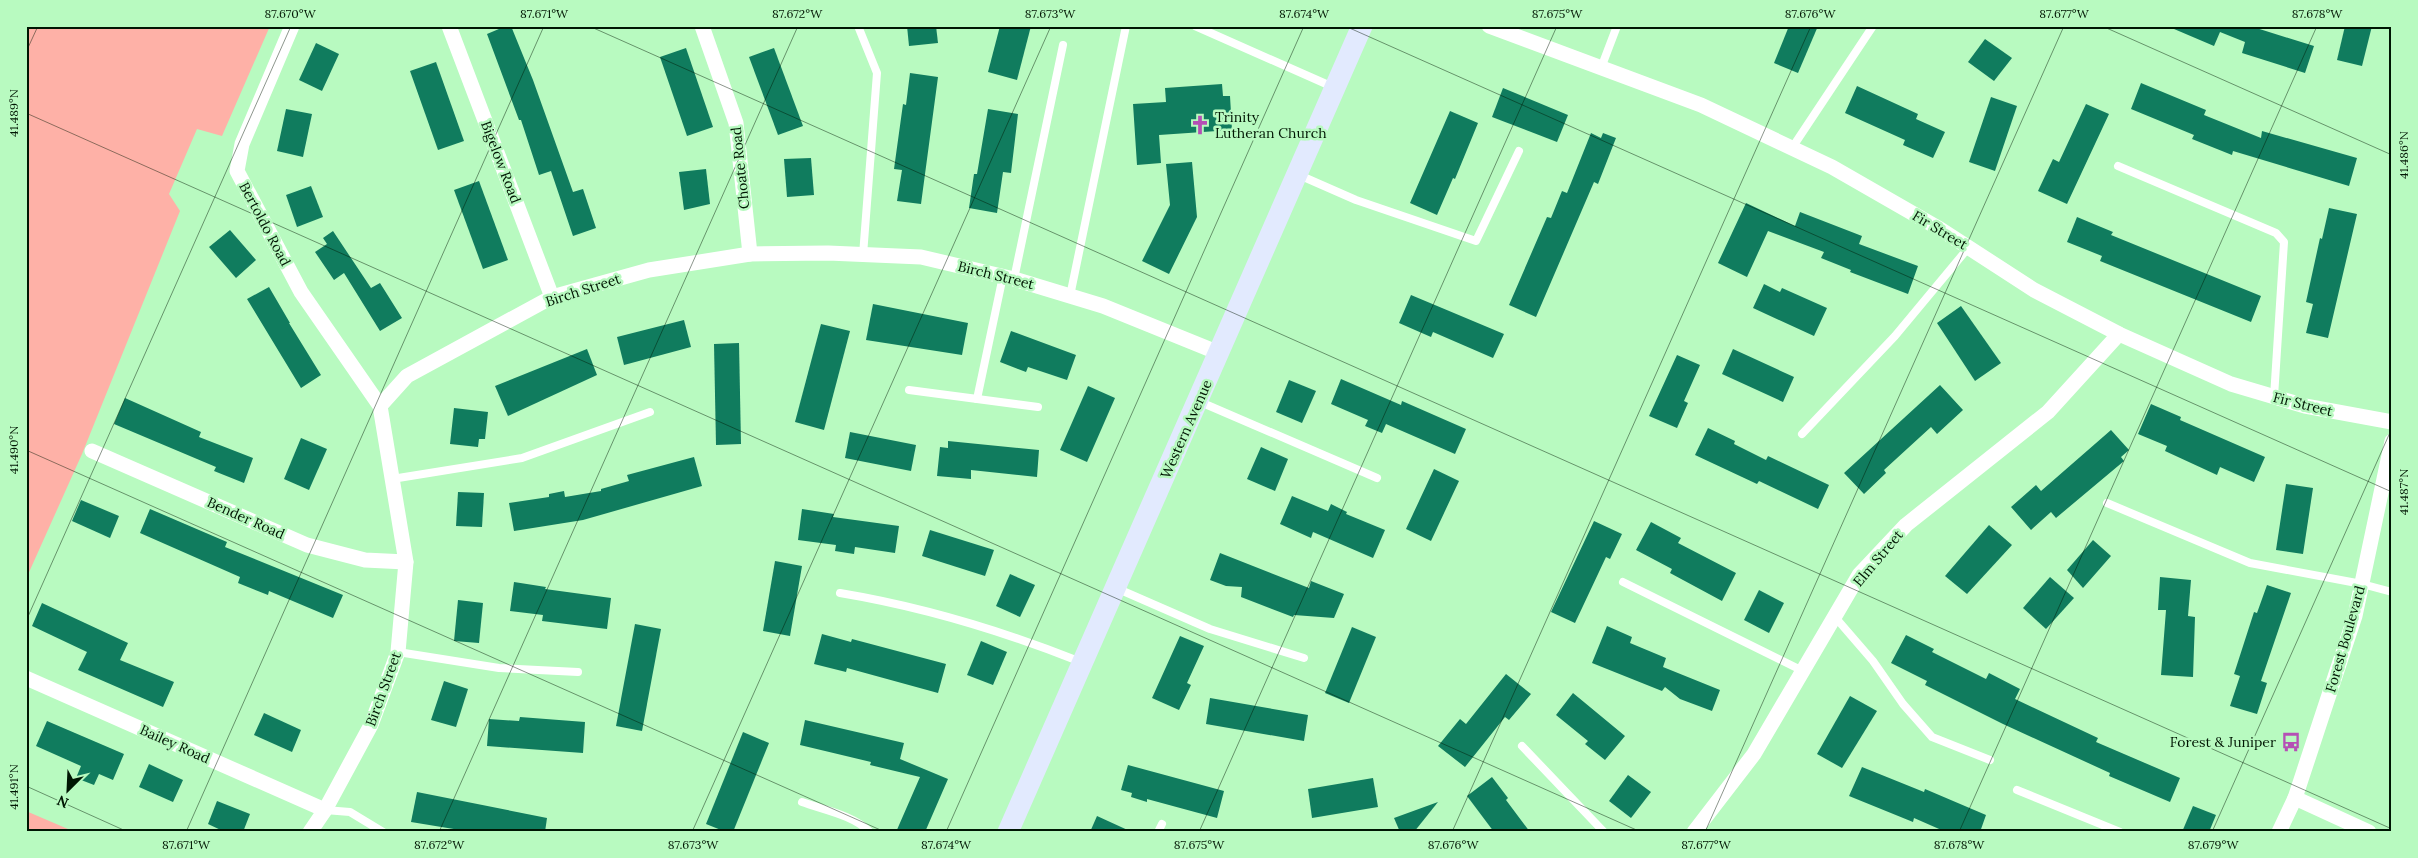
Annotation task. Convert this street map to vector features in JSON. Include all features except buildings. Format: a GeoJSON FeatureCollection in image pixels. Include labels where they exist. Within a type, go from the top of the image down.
{"type":"FeatureCollection","features":[{"type":"Feature","properties":{"kind":"main road","name":"Western Avenue"},"geometry":{"type":"LineString","coordinates":[[1008,832],[1362,26]]}},
{"type":"Feature","properties":{"kind":"street","name":"Bertoldo Road"},"geometry":{"type":"LineString","coordinates":[[292,26],[242,144],[237,171],[301,292],[380,406]]}},
{"type":"Feature","properties":{"kind":"street","name":"Bigelow Road"},"geometry":{"type":"LineString","coordinates":[[449,26],[552,297]]}},
{"type":"Feature","properties":{"kind":"street","name":"Choate Road"},"geometry":{"type":"LineString","coordinates":[[702,26],[736,123],[750,254]]}},
{"type":"Feature","properties":{"kind":"street","name":"Fir Street"},"geometry":{"type":"LineString","coordinates":[[1489,26],[1701,105],[1832,167],[1969,248],[2034,290],[2119,334],[2231,384],[2305,406],[2392,422]]}},
{"type":"Feature","properties":{"kind":"street","name":"Birch Street"},"geometry":{"type":"LineString","coordinates":[[310,832],[325,810],[371,725],[398,652],[406,562],[380,406],[407,376],[552,297],[649,270],[750,254],[921,257],[1008,277],[1103,306],[1219,353]]}},
{"type":"Feature","properties":{"kind":"street","name":"Elm Street"},"geometry":{"type":"LineString","coordinates":[[1694,832],[1754,754],[1859,576],[1906,525],[2048,412],[2119,334]]}},
{"type":"Feature","properties":{"kind":"street","name":"Forest Boulevard"},"geometry":{"type":"LineString","coordinates":[[2279,832],[2295,798],[2355,616],[2392,440]]}},
{"type":"Feature","properties":{"kind":"street","name":"Bender Road"},"geometry":{"type":"LineString","coordinates":[[92,451],[306,545],[365,560],[406,562]]}},
{"type":"Feature","properties":{"kind":"street","name":"Bailey Road"},"geometry":{"type":"LineString","coordinates":[[26,678],[325,810]]}},
{"type":"Feature","properties":{"kind":"street"},"geometry":{"type":"LineString","coordinates":[[2295,798],[2369,832]]}},
{"type":"Feature","properties":{"kind":"lane"},"geometry":{"type":"LineString","coordinates":[[858,26],[877,73],[863,255]]}},
{"type":"Feature","properties":{"kind":"lane"},"geometry":{"type":"LineString","coordinates":[[1070,296],[1126,26]]}},
{"type":"Feature","properties":{"kind":"lane"},"geometry":{"type":"LineString","coordinates":[[1195,26],[1335,88]]}},
{"type":"Feature","properties":{"kind":"lane"},"geometry":{"type":"LineString","coordinates":[[1601,68],[1617,26]]}},
{"type":"Feature","properties":{"kind":"lane"},"geometry":{"type":"LineString","coordinates":[[1792,148],[1873,26]]}},
{"type":"Feature","properties":{"kind":"lane"},"geometry":{"type":"LineString","coordinates":[[977,399],[1063,44]]}},
{"type":"Feature","properties":{"kind":"lane"},"geometry":{"type":"LineString","coordinates":[[1298,174],[1356,200],[1476,241],[1519,151]]}},
{"type":"Feature","properties":{"kind":"lane"},"geometry":{"type":"LineString","coordinates":[[2118,166],[2276,233],[2284,242],[2274,397]]}},
{"type":"Feature","properties":{"kind":"lane"},"geometry":{"type":"LineString","coordinates":[[1802,434],[1895,336],[1969,248]]}},
{"type":"Feature","properties":{"kind":"lane"},"geometry":{"type":"LineString","coordinates":[[909,390],[1038,407]]}},
{"type":"Feature","properties":{"kind":"lane"},"geometry":{"type":"LineString","coordinates":[[1198,401],[1377,478]]}},
{"type":"Feature","properties":{"kind":"lane"},"geometry":{"type":"LineString","coordinates":[[392,479],[522,458],[650,412]]}},
{"type":"Feature","properties":{"kind":"lane"},"geometry":{"type":"LineString","coordinates":[[2107,503],[2250,563],[2362,584],[2392,592]]}},
{"type":"Feature","properties":{"kind":"lane"},"geometry":{"type":"LineString","coordinates":[[1623,582],[1803,671]]}},
{"type":"Feature","properties":{"kind":"lane"},"geometry":{"type":"LineString","coordinates":[[1116,588],[1210,629],[1304,658]]}},
{"type":"Feature","properties":{"kind":"lane"},"geometry":{"type":"LineString","coordinates":[[840,593],[890,601],[959,619],[1020,638],[1083,662]]}},
{"type":"Feature","properties":{"kind":"lane"},"geometry":{"type":"LineString","coordinates":[[1835,617],[1873,661],[1903,704],[1932,737],[1990,760]]}},
{"type":"Feature","properties":{"kind":"lane"},"geometry":{"type":"LineString","coordinates":[[398,652],[499,668],[578,672]]}},
{"type":"Feature","properties":{"kind":"lane"},"geometry":{"type":"LineString","coordinates":[[1522,746],[1604,832]]}},
{"type":"Feature","properties":{"kind":"lane"},"geometry":{"type":"LineString","coordinates":[[2017,790],[2120,832]]}},
{"type":"Feature","properties":{"kind":"lane"},"geometry":{"type":"LineString","coordinates":[[802,802],[849,819],[864,826],[870,832]]}},
{"type":"Feature","properties":{"kind":"lane"},"geometry":{"type":"LineString","coordinates":[[325,810],[350,812],[383,832]]}},
{"type":"Feature","properties":{"kind":"lane"},"geometry":{"type":"LineString","coordinates":[[1158,832],[1162,824]]}},
{"type":"Feature","properties":{"kind":"shaded area"},"geometry":{"type":"Polygon","coordinates":[[[26,26],[270,26],[222,136],[197,129],[169,194],[180,211],[82,454],[26,579],[26,26]]]}},
{"type":"Feature","properties":{"kind":"shaded area"},"geometry":{"type":"Polygon","coordinates":[[[26,811],[75,832],[26,832],[26,811]]]}},
{"type":"Feature","properties":{"kind":"place","name":"Trinity Lutheran Church"},"geometry":{"type":"Point","coordinates":[1200,125]}},
{"type":"Feature","properties":{"kind":"place","name":"Forest & Juniper"},"geometry":{"type":"Point","coordinates":[2291,742]}}]}
